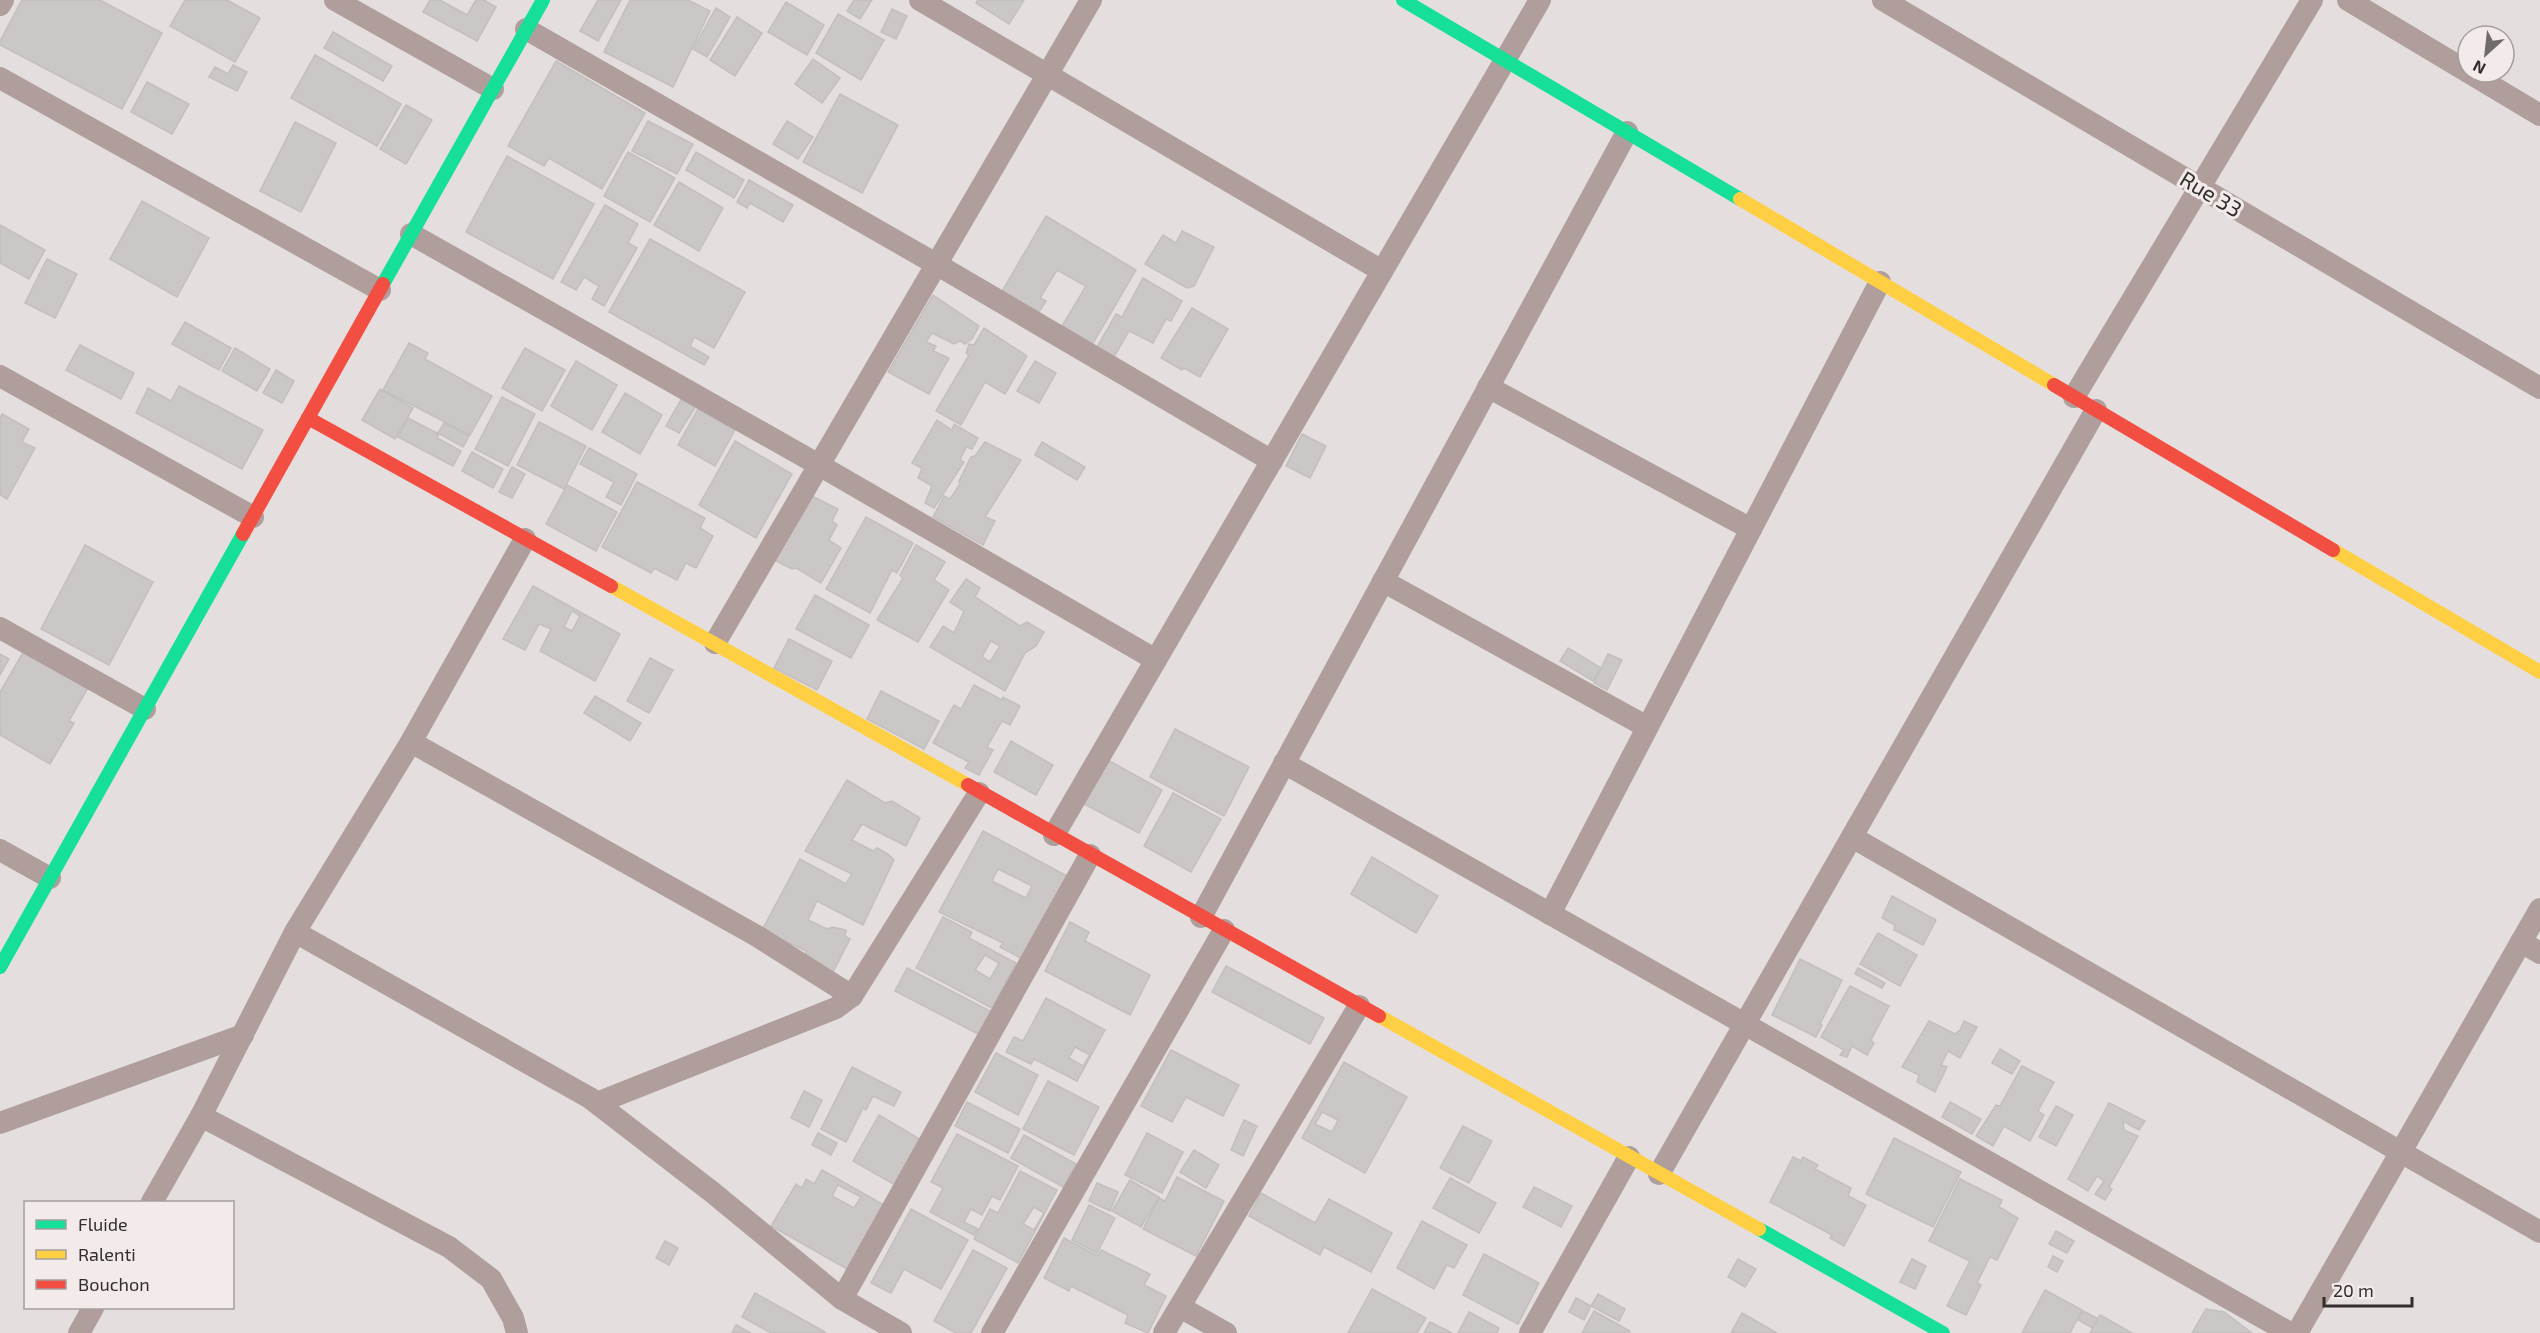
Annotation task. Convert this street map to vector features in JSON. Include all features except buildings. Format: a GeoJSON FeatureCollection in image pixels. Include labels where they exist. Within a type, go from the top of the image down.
{"type":"FeatureCollection","features":[{"type":"Feature","properties":{"kind":"street"},"geometry":{"type":"LineString","coordinates":[[0,5],[3,0]]}},
{"type":"Feature","properties":{"kind":"street"},"geometry":{"type":"LineString","coordinates":[[335,0],[493,89]]}},
{"type":"Feature","properties":{"kind":"street"},"geometry":{"type":"LineString","coordinates":[[0,967],[543,0]]}},
{"type":"Feature","properties":{"kind":"street"},"geometry":{"type":"LineString","coordinates":[[920,0],[1382,272]]}},
{"type":"Feature","properties":{"kind":"street"},"geometry":{"type":"LineString","coordinates":[[715,643],[1091,0]]}},
{"type":"Feature","properties":{"kind":"street"},"geometry":{"type":"LineString","coordinates":[[1403,0],[2540,672]]}},
{"type":"Feature","properties":{"kind":"street"},"geometry":{"type":"LineString","coordinates":[[1054,835],[1540,0]]}},
{"type":"Feature","properties":{"kind":"street","name":"Rue 33"},"geometry":{"type":"LineString","coordinates":[[1883,0],[2540,388]]}},
{"type":"Feature","properties":{"kind":"street"},"geometry":{"type":"LineString","coordinates":[[2074,397],[2312,0]]}},
{"type":"Feature","properties":{"kind":"street"},"geometry":{"type":"LineString","coordinates":[[2348,0],[2540,115]]}},
{"type":"Feature","properties":{"kind":"street"},"geometry":{"type":"LineString","coordinates":[[526,29],[1272,460]]}},
{"type":"Feature","properties":{"kind":"street"},"geometry":{"type":"LineString","coordinates":[[0,78],[380,290]]}},
{"type":"Feature","properties":{"kind":"street"},"geometry":{"type":"LineString","coordinates":[[1201,917],[1627,132]]}},
{"type":"Feature","properties":{"kind":"street"},"geometry":{"type":"LineString","coordinates":[[411,234],[819,465],[1156,660]]}},
{"type":"Feature","properties":{"kind":"street"},"geometry":{"type":"LineString","coordinates":[[1550,914],[1880,282]]}},
{"type":"Feature","properties":{"kind":"street"},"geometry":{"type":"LineString","coordinates":[[0,376],[253,517]]}},
{"type":"Feature","properties":{"kind":"street"},"geometry":{"type":"LineString","coordinates":[[1488,387],[1750,529]]}},
{"type":"Feature","properties":{"kind":"street"},"geometry":{"type":"LineString","coordinates":[[1659,1174],[2096,410]]}},
{"type":"Feature","properties":{"kind":"street"},"geometry":{"type":"LineString","coordinates":[[308,418],[715,643],[1629,1157],[1919,1327],[1944,1333]]}},
{"type":"Feature","properties":{"kind":"street"},"geometry":{"type":"LineString","coordinates":[[153,1201],[201,1116],[295,932],[411,742],[525,539]]}},
{"type":"Feature","properties":{"kind":"street"},"geometry":{"type":"LineString","coordinates":[[1383,581],[1647,727]]}},
{"type":"Feature","properties":{"kind":"street"},"geometry":{"type":"LineString","coordinates":[[0,628],[145,709]]}},
{"type":"Feature","properties":{"kind":"street"},"geometry":{"type":"LineString","coordinates":[[411,742],[757,936],[852,996]]}},
{"type":"Feature","properties":{"kind":"street"},"geometry":{"type":"LineString","coordinates":[[1284,763],[2290,1333]]}},
{"type":"Feature","properties":{"kind":"street"},"geometry":{"type":"LineString","coordinates":[[597,1103],[836,1008],[852,996],[979,793]]}},
{"type":"Feature","properties":{"kind":"street"},"geometry":{"type":"LineString","coordinates":[[1852,837],[2540,1232]]}},
{"type":"Feature","properties":{"kind":"street"},"geometry":{"type":"LineString","coordinates":[[0,850],[50,878]]}},
{"type":"Feature","properties":{"kind":"street"},"geometry":{"type":"LineString","coordinates":[[842,1299],[1090,855]]}},
{"type":"Feature","properties":{"kind":"street"},"geometry":{"type":"LineString","coordinates":[[2297,1333],[2401,1152],[2531,947],[2540,909]]}},
{"type":"Feature","properties":{"kind":"street"},"geometry":{"type":"LineString","coordinates":[[992,1333],[1224,930]]}},
{"type":"Feature","properties":{"kind":"street"},"geometry":{"type":"LineString","coordinates":[[295,932],[597,1103],[712,1192],[842,1299],[901,1333]]}},
{"type":"Feature","properties":{"kind":"street"},"geometry":{"type":"LineString","coordinates":[[1164,1333],[1359,1006]]}},
{"type":"Feature","properties":{"kind":"street"},"geometry":{"type":"LineString","coordinates":[[0,1123],[243,1035]]}},
{"type":"Feature","properties":{"kind":"street"},"geometry":{"type":"LineString","coordinates":[[201,1116],[449,1247],[491,1279],[513,1318],[517,1333]]}},
{"type":"Feature","properties":{"kind":"street"},"geometry":{"type":"LineString","coordinates":[[1530,1333],[1629,1157]]}},
{"type":"Feature","properties":{"kind":"street"},"geometry":{"type":"LineString","coordinates":[[1180,1307],[1226,1333]]}},
{"type":"Feature","properties":{"kind":"street"},"geometry":{"type":"LineString","coordinates":[[79,1333],[92,1309]]}},
{"type":"Feature","properties":{"kind":"traffic: fast"},"geometry":{"type":"LineString","coordinates":[[383,284],[543,0]]}},
{"type":"Feature","properties":{"kind":"traffic: fast"},"geometry":{"type":"LineString","coordinates":[[1403,0],[1740,199]]}},
{"type":"Feature","properties":{"kind":"traffic: fast"},"geometry":{"type":"LineString","coordinates":[[0,967],[243,534]]}},
{"type":"Feature","properties":{"kind":"traffic: fast"},"geometry":{"type":"LineString","coordinates":[[1759,1229],[1943,1333]]}},
{"type":"Feature","properties":{"kind":"traffic: slow"},"geometry":{"type":"LineString","coordinates":[[1740,199],[2054,385]]}},
{"type":"Feature","properties":{"kind":"traffic: slow"},"geometry":{"type":"LineString","coordinates":[[2333,550],[2540,672]]}},
{"type":"Feature","properties":{"kind":"traffic: slow"},"geometry":{"type":"LineString","coordinates":[[611,586],[968,785]]}},
{"type":"Feature","properties":{"kind":"traffic: slow"},"geometry":{"type":"LineString","coordinates":[[1379,1016],[1759,1229]]}},
{"type":"Feature","properties":{"kind":"traffic: jam"},"geometry":{"type":"LineString","coordinates":[[243,534],[383,284]]}},
{"type":"Feature","properties":{"kind":"traffic: jam"},"geometry":{"type":"LineString","coordinates":[[2054,385],[2333,550]]}},
{"type":"Feature","properties":{"kind":"traffic: jam"},"geometry":{"type":"LineString","coordinates":[[308,418],[611,586]]}},
{"type":"Feature","properties":{"kind":"traffic: jam"},"geometry":{"type":"LineString","coordinates":[[968,785],[1379,1016]]}}]}
